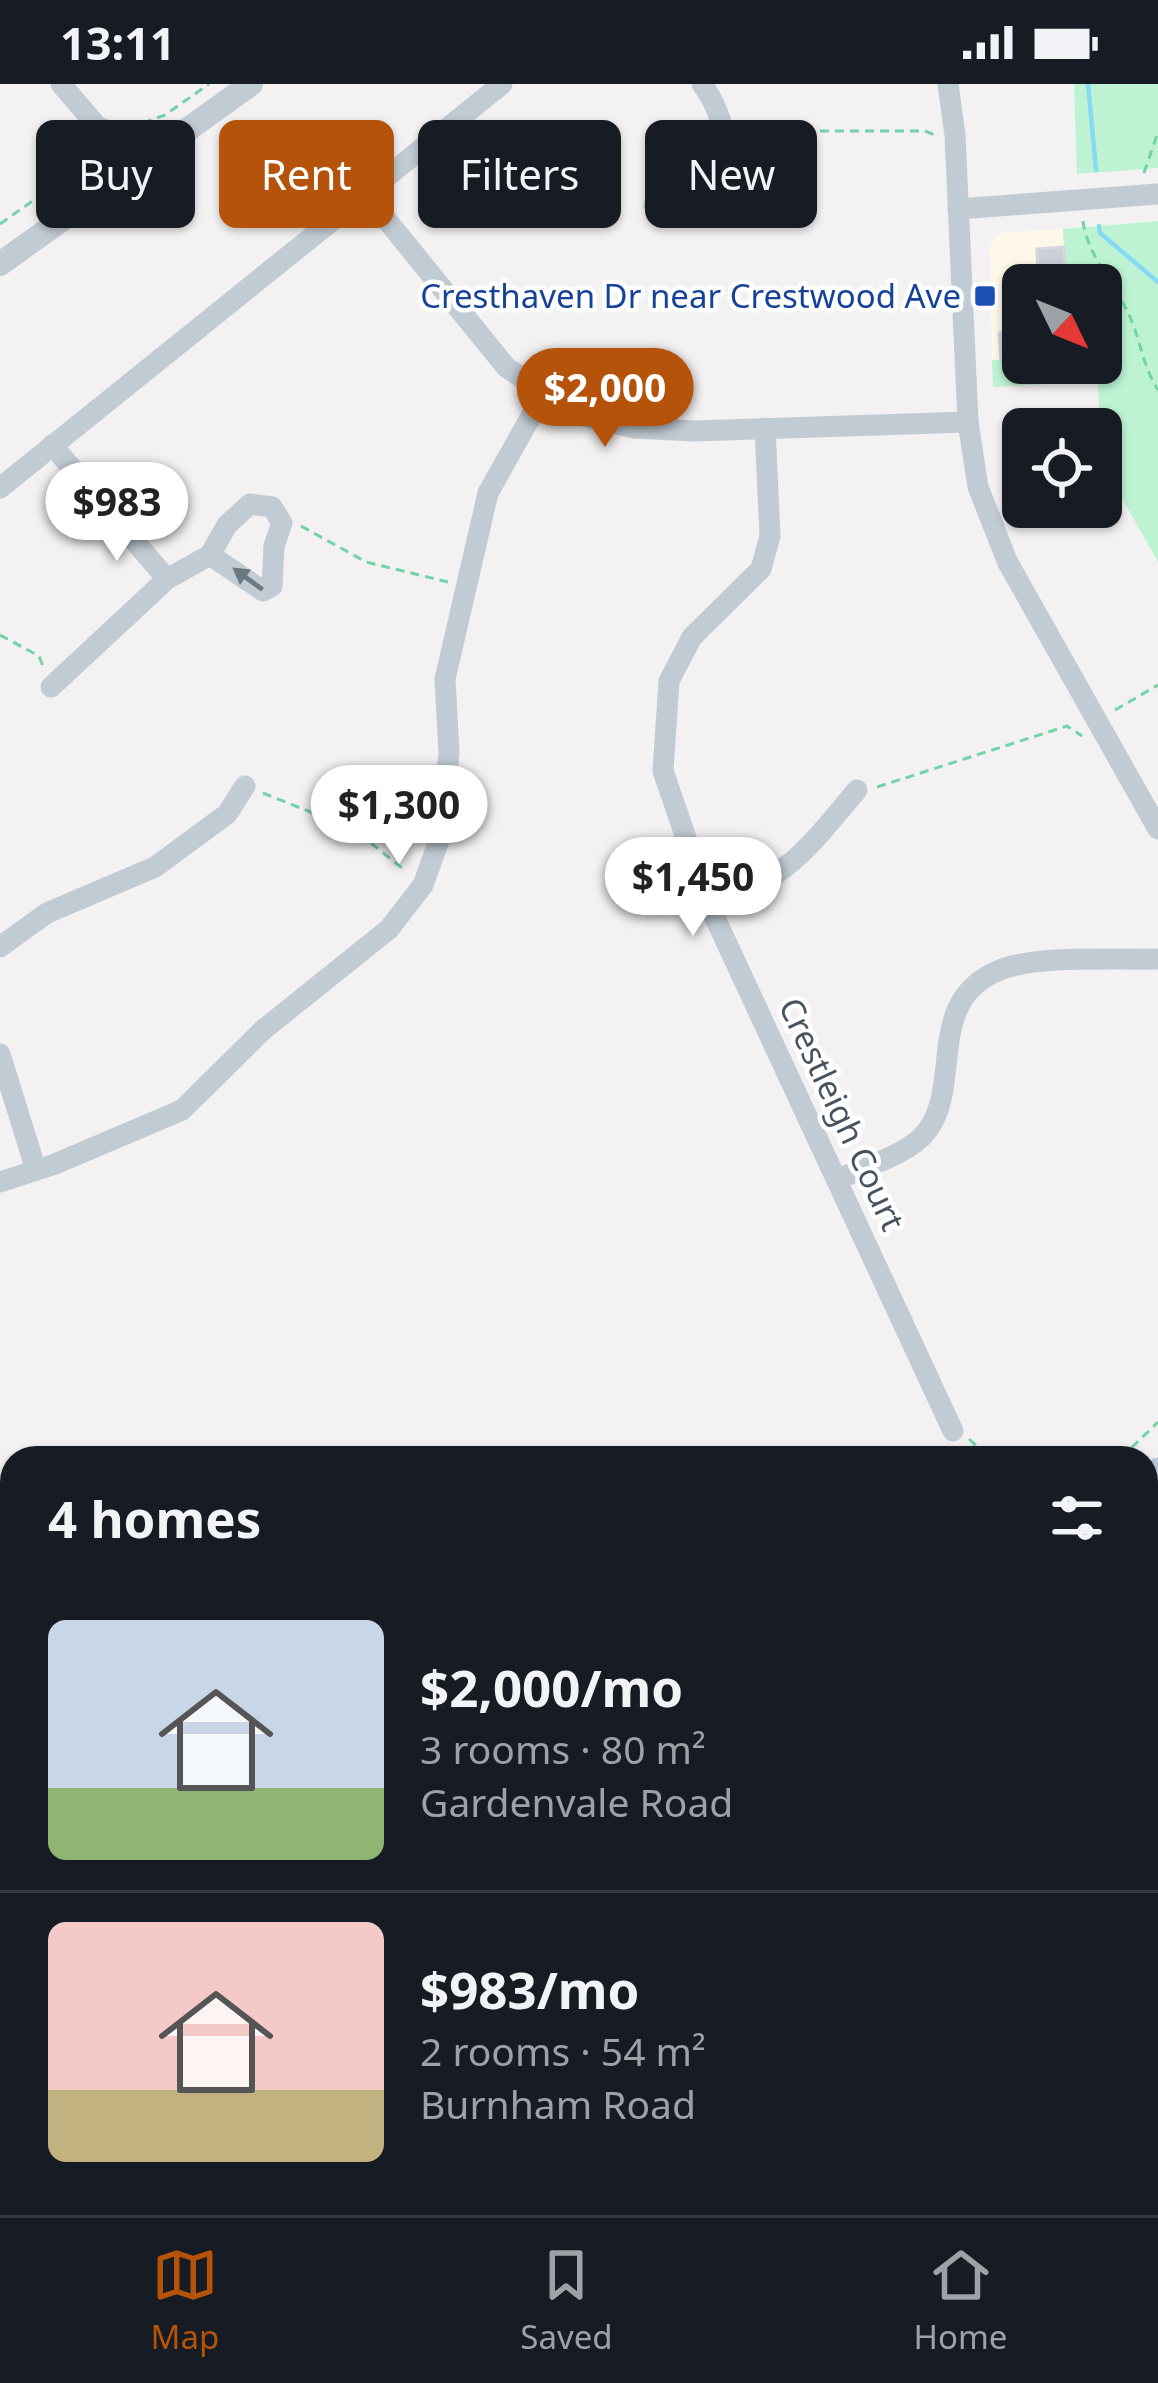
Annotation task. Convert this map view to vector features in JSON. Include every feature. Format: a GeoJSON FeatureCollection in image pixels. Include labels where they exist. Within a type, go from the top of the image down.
{"type":"FeatureCollection","features":[{"type":"Feature","properties":{"kind":"street"},"geometry":{"type":"LineString","coordinates":[[61,84],[92,120]]}},
{"type":"Feature","properties":{"kind":"street"},"geometry":{"type":"LineString","coordinates":[[195,124],[251,84]]}},
{"type":"Feature","properties":{"kind":"street"},"geometry":{"type":"LineString","coordinates":[[394,169],[502,84]]}},
{"type":"Feature","properties":{"kind":"street"},"geometry":{"type":"LineString","coordinates":[[702,84],[722,120]]}},
{"type":"Feature","properties":{"kind":"street"},"geometry":{"type":"LineString","coordinates":[[948,84],[956,135],[968,422],[978,487],[995,537],[1158,829]]}},
{"type":"Feature","properties":{"kind":"street"},"geometry":{"type":"LineString","coordinates":[[958,209],[1158,194]]}},
{"type":"Feature","properties":{"kind":"street"},"geometry":{"type":"LineString","coordinates":[[0,264],[48,228]]}},
{"type":"Feature","properties":{"kind":"street"},"geometry":{"type":"LineString","coordinates":[[0,488],[320,228]]}},
{"type":"Feature","properties":{"kind":"street"},"geometry":{"type":"LineString","coordinates":[[393,228],[506,367],[588,417],[634,428],[968,422]]}},
{"type":"Feature","properties":{"kind":"street"},"geometry":{"type":"LineString","coordinates":[[0,1182],[182,1110],[262,1030],[389,929],[423,885],[440,838],[449,754],[445,679],[488,494],[544,394]]}},
{"type":"Feature","properties":{"kind":"street","name":"Crestleigh Court"},"geometry":{"type":"LineString","coordinates":[[765,428],[770,536],[761,569],[692,637],[669,681],[663,771],[709,905],[953,1431]]}},
{"type":"Feature","properties":{"kind":"street"},"geometry":{"type":"LineString","coordinates":[[52,445],[167,579]]}},
{"type":"Feature","properties":{"kind":"street"},"geometry":{"type":"LineString","coordinates":[[51,687],[167,579],[210,555],[227,525],[250,504],[272,507],[281,523],[274,545],[272,586],[263,591],[210,555]]}},
{"type":"Feature","properties":{"kind":"street"},"geometry":{"type":"LineString","coordinates":[[0,947],[47,913],[155,867],[227,814],[245,786]]}},
{"type":"Feature","properties":{"kind":"street"},"geometry":{"type":"LineString","coordinates":[[709,905],[757,888],[797,861],[857,790]]}},
{"type":"Feature","properties":{"kind":"street"},"geometry":{"type":"LineString","coordinates":[[837,1180],[897,1151],[929,1129],[937,1112],[953,1018],[982,979],[1025,964],[1158,959]]}},
{"type":"Feature","properties":{"kind":"street"},"geometry":{"type":"LineString","coordinates":[[0,1054],[36,1170]]}},
{"type":"Feature","properties":{"kind":"path"},"geometry":{"type":"LineString","coordinates":[[817,131],[925,130],[939,136]]}},
{"type":"Feature","properties":{"kind":"path"},"geometry":{"type":"LineString","coordinates":[[1144,175],[1158,132]]}},
{"type":"Feature","properties":{"kind":"path"},"geometry":{"type":"LineString","coordinates":[[1083,221],[1085,241],[1132,321],[1148,374],[1158,390]]}},
{"type":"Feature","properties":{"kind":"path"},"geometry":{"type":"LineString","coordinates":[[281,523],[299,525],[366,562],[466,587]]}},
{"type":"Feature","properties":{"kind":"path"},"geometry":{"type":"LineString","coordinates":[[0,635],[39,656],[51,687]]}},
{"type":"Feature","properties":{"kind":"path"},"geometry":{"type":"LineString","coordinates":[[1115,710],[1158,685]]}},
{"type":"Feature","properties":{"kind":"path"},"geometry":{"type":"LineString","coordinates":[[857,790],[896,784],[1067,725],[1086,734]]}},
{"type":"Feature","properties":{"kind":"path"},"geometry":{"type":"LineString","coordinates":[[245,786],[352,829],[423,885]]}},
{"type":"Feature","properties":{"kind":"path"},"geometry":{"type":"LineString","coordinates":[[1133,1446],[1158,1422]]}},
{"type":"Feature","properties":{"kind":"path"},"geometry":{"type":"LineString","coordinates":[[953,1431],[979,1446]]}},
{"type":"Feature","properties":{"kind":"shaded area"},"geometry":{"type":"Polygon","coordinates":[[[1063,229],[1065,264],[1002,264],[1002,360],[992,360],[989,243],[1001,233],[1063,229]]]}},
{"type":"Feature","properties":{"kind":"green space"},"geometry":{"type":"Polygon","coordinates":[[[1074,84],[1158,84],[1158,168],[1077,174],[1074,84]]]}},
{"type":"Feature","properties":{"kind":"green space"},"geometry":{"type":"Polygon","coordinates":[[[1158,221],[1158,562],[1122,498],[1122,408],[1099,408],[1098,384],[1122,384],[1122,264],[1065,264],[1063,229],[1158,221]]]}},
{"type":"Feature","properties":{"kind":"green space"},"geometry":{"type":"Polygon","coordinates":[[[992,360],[1002,360],[1002,384],[1046,384],[993,387],[992,360]]]}},
{"type":"Feature","properties":{"kind":"building"},"geometry":{"type":"Polygon","coordinates":[[[1064,247],[1065,264],[1037,264],[1037,249],[1064,247]]]}},
{"type":"Feature","properties":{"kind":"waterway"},"geometry":{"type":"LineString","coordinates":[[1088,84],[1096,170]]}},
{"type":"Feature","properties":{"kind":"waterway"},"geometry":{"type":"LineString","coordinates":[[1099,226],[1100,233],[1158,282]]}},
{"type":"Feature","properties":{"kind":"place","name":"Cresthaven Dr near Crestwood Ave"},"geometry":{"type":"Point","coordinates":[985,296]}}]}
